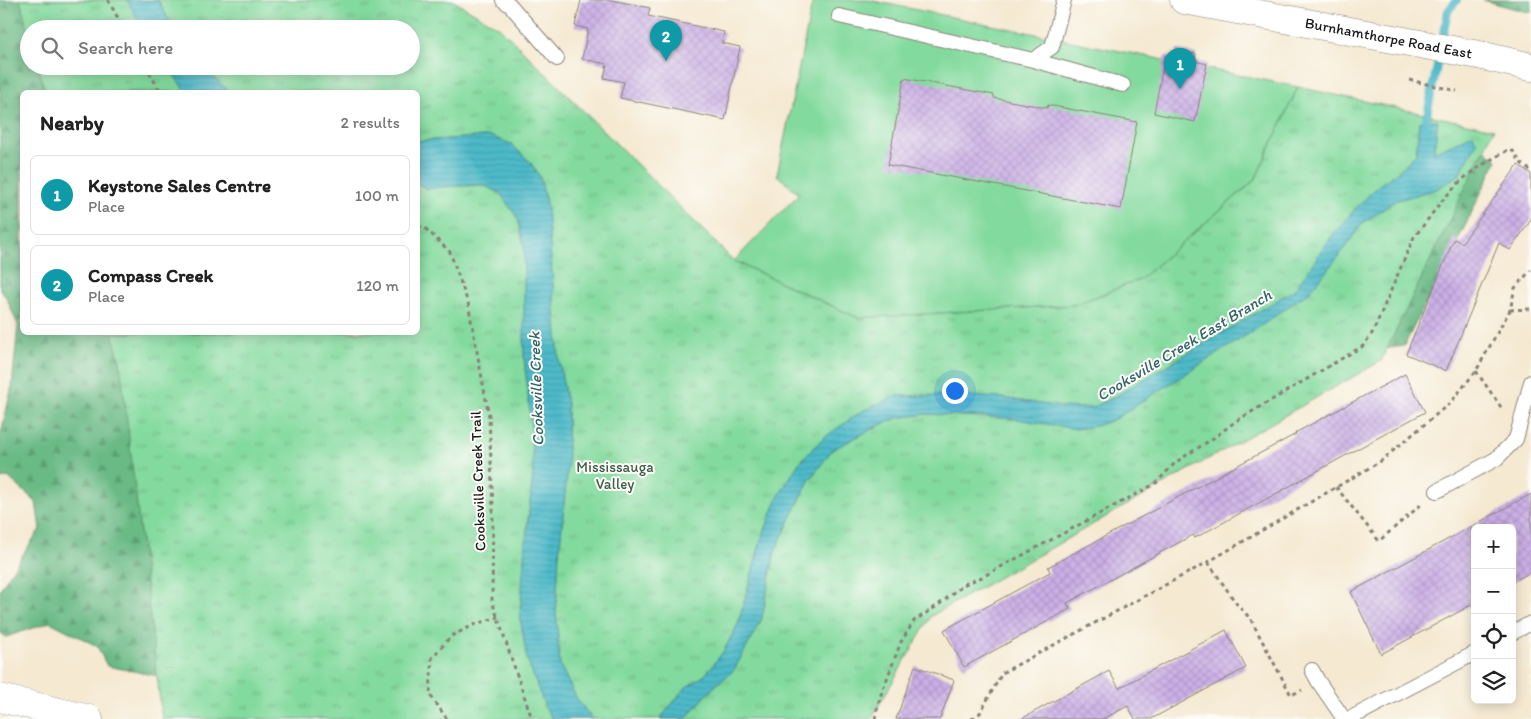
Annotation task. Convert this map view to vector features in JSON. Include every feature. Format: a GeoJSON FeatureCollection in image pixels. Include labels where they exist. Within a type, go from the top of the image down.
{"type":"FeatureCollection","features":[{"type":"Feature","properties":{"kind":"main road","name":"Burnhamthorpe Road East"},"geometry":{"type":"LineString","coordinates":[[1184,0],[1531,67]]}},
{"type":"Feature","properties":{"kind":"main road"},"geometry":{"type":"LineString","coordinates":[[0,698],[90,719]]}},
{"type":"Feature","properties":{"kind":"lane"},"geometry":{"type":"LineString","coordinates":[[503,0],[510,5],[557,59]]}},
{"type":"Feature","properties":{"kind":"lane"},"geometry":{"type":"LineString","coordinates":[[1033,60],[1052,46],[1064,0]]}},
{"type":"Feature","properties":{"kind":"lane"},"geometry":{"type":"LineString","coordinates":[[839,16],[1033,60],[1123,85]]}},
{"type":"Feature","properties":{"kind":"lane"},"geometry":{"type":"LineString","coordinates":[[1437,491],[1496,459],[1516,439],[1531,382]]}},
{"type":"Feature","properties":{"kind":"lane"},"geometry":{"type":"LineString","coordinates":[[1516,631],[1531,623]]}},
{"type":"Feature","properties":{"kind":"lane"},"geometry":{"type":"LineString","coordinates":[[1349,719],[1471,654]]}},
{"type":"Feature","properties":{"kind":"lane"},"geometry":{"type":"LineString","coordinates":[[1312,670],[1344,719]]}},
{"type":"Feature","properties":{"kind":"path"},"geometry":{"type":"LineString","coordinates":[[108,0],[119,20]]}},
{"type":"Feature","properties":{"kind":"path"},"geometry":{"type":"LineString","coordinates":[[150,75],[159,90]]}},
{"type":"Feature","properties":{"kind":"path"},"geometry":{"type":"LineString","coordinates":[[1409,80],[1457,91]]}},
{"type":"Feature","properties":{"kind":"path"},"geometry":{"type":"LineString","coordinates":[[875,719],[880,697],[901,642],[914,621],[965,584],[982,577],[1155,484],[1176,462],[1236,421],[1364,346],[1373,332],[1414,237],[1451,190],[1481,165],[1508,150],[1512,151],[1521,163],[1531,171]]}},
{"type":"Feature","properties":{"kind":"path","name":"Cooksville Creek Trail"},"geometry":{"type":"LineString","coordinates":[[420,226],[424,227],[450,252],[468,302],[489,416],[493,508],[492,601],[532,719]]}},
{"type":"Feature","properties":{"kind":"path"},"geometry":{"type":"LineString","coordinates":[[972,719],[980,713],[1002,673],[1208,562],[1381,461],[1450,402],[1476,371],[1510,310],[1515,288],[1531,270]]}},
{"type":"Feature","properties":{"kind":"path"},"geometry":{"type":"LineString","coordinates":[[1510,310],[1531,309]]}},
{"type":"Feature","properties":{"kind":"path"},"geometry":{"type":"LineString","coordinates":[[1476,371],[1501,407],[1520,418]]}},
{"type":"Feature","properties":{"kind":"path"},"geometry":{"type":"LineString","coordinates":[[1336,487],[1379,542],[1437,491]]}},
{"type":"Feature","properties":{"kind":"path"},"geometry":{"type":"LineString","coordinates":[[1208,562],[1238,606],[1250,618],[1288,690]]}},
{"type":"Feature","properties":{"kind":"path"},"geometry":{"type":"LineString","coordinates":[[447,719],[430,695],[432,658],[451,636],[476,624],[498,617]]}},
{"type":"Feature","properties":{"kind":"green space"},"geometry":{"type":"Polygon","coordinates":[[[0,0],[127,0],[59,20],[20,20],[20,75],[174,75],[185,90],[20,90],[20,335],[420,335],[420,327],[483,185],[277,699],[107,666],[97,646],[50,622],[6,637],[0,632],[0,589],[40,529],[36,502],[8,477],[0,479],[0,437],[12,386],[18,325],[5,295],[0,291],[0,0]]]}},
{"type":"Feature","properties":{"kind":"green space","name":"Mississauga Valley"},"geometry":{"type":"Polygon","coordinates":[[[20,0],[452,0],[500,28],[734,261],[858,318],[1074,305],[1139,280],[1255,180],[1298,87],[1494,129],[1381,361],[931,616],[871,719],[162,719],[120,361],[113,335],[420,335],[420,90],[44,90],[40,75],[420,75],[420,20],[25,20],[20,0]]]}},
{"type":"Feature","properties":{"kind":"green space"},"geometry":{"type":"Polygon","coordinates":[[[819,0],[868,0],[1298,87],[1255,180],[1139,280],[1074,305],[858,318],[734,261],[799,194],[777,175],[812,4],[819,0]]]}},
{"type":"Feature","properties":{"kind":"green space"},"geometry":{"type":"Polygon","coordinates":[[[1483,0],[1531,0],[1531,13],[1483,0]]]}},
{"type":"Feature","properties":{"kind":"green space"},"geometry":{"type":"Polygon","coordinates":[[[1477,143],[1497,160],[1404,346],[1352,354],[1477,143]]]}},
{"type":"Feature","properties":{"kind":"water"},"geometry":{"type":"Polygon","coordinates":[[[127,0],[158,0],[169,20],[138,20],[127,0]]]}},
{"type":"Feature","properties":{"kind":"water"},"geometry":{"type":"Polygon","coordinates":[[[174,75],[211,75],[228,90],[185,90],[174,75]]]}},
{"type":"Feature","properties":{"kind":"water"},"geometry":{"type":"Polygon","coordinates":[[[1438,120],[1434,152],[1473,134],[1477,143],[1459,175],[1437,189],[1395,201],[1363,223],[1309,292],[1261,326],[1115,419],[1096,426],[1076,429],[1017,419],[926,414],[897,418],[832,450],[809,481],[775,551],[762,618],[734,670],[715,686],[685,719],[660,719],[685,688],[705,675],[723,652],[738,624],[761,540],[778,497],[799,463],[822,439],[862,411],[897,396],[945,395],[1003,398],[1061,407],[1092,408],[1114,397],[1294,290],[1334,233],[1355,209],[1378,186],[1401,169],[1416,153],[1419,122],[1438,120]]]}},
{"type":"Feature","properties":{"kind":"water","name":"Cooksville Creek"},"geometry":{"type":"Polygon","coordinates":[[[490,136],[511,144],[530,162],[540,177],[547,207],[559,361],[567,404],[568,464],[556,609],[560,665],[577,699],[592,719],[552,719],[544,705],[527,659],[520,617],[533,473],[531,424],[524,358],[524,247],[518,219],[500,193],[483,185],[427,189],[420,185],[420,141],[490,136]]]}},
{"type":"Feature","properties":{"kind":"building"},"geometry":{"type":"Polygon","coordinates":[[[581,0],[612,0],[650,8],[648,16],[724,32],[722,43],[740,47],[725,120],[620,98],[624,82],[604,78],[607,64],[582,59],[588,29],[575,26],[581,0]]]}},
{"type":"Feature","properties":{"kind":"building"},"geometry":{"type":"Polygon","coordinates":[[[1177,50],[1196,54],[1195,61],[1207,64],[1195,122],[1154,113],[1165,56],[1175,58],[1177,50]]]}},
{"type":"Feature","properties":{"kind":"building"},"geometry":{"type":"Polygon","coordinates":[[[904,78],[994,95],[994,98],[1047,108],[1048,105],[1137,122],[1121,209],[888,165],[904,78]]]}},
{"type":"Feature","properties":{"kind":"building"},"geometry":{"type":"Polygon","coordinates":[[[1518,165],[1531,174],[1531,220],[1510,250],[1499,243],[1446,371],[1406,354],[1454,239],[1462,243],[1518,165]]]}},
{"type":"Feature","properties":{"kind":"building"},"geometry":{"type":"Polygon","coordinates":[[[1405,374],[1425,412],[1195,538],[1193,535],[1067,603],[1070,609],[964,667],[944,630],[1050,572],[1048,567],[1405,374]]]}},
{"type":"Feature","properties":{"kind":"building"},"geometry":{"type":"Polygon","coordinates":[[[1531,494],[1531,572],[1516,580],[1516,524],[1476,524],[1531,494]]]}},
{"type":"Feature","properties":{"kind":"building"},"geometry":{"type":"Polygon","coordinates":[[[1471,527],[1471,605],[1381,654],[1351,592],[1471,527]]]}},
{"type":"Feature","properties":{"kind":"building"},"geometry":{"type":"Polygon","coordinates":[[[1226,630],[1246,668],[1151,719],[1135,719],[1128,706],[1103,719],[1021,719],[1109,671],[1119,688],[1226,630]]]}},
{"type":"Feature","properties":{"kind":"building"},"geometry":{"type":"Polygon","coordinates":[[[915,666],[954,680],[940,719],[896,719],[915,666]]]}},
{"type":"Feature","properties":{"kind":"waterway","name":"Cooksville Creek East Branch"},"geometry":{"type":"LineString","coordinates":[[1424,130],[1448,11],[1457,0]]}},
{"type":"Feature","properties":{"kind":"place","name":"Compass Creek"},"geometry":{"type":"Point","coordinates":[666,61]}},
{"type":"Feature","properties":{"kind":"place","name":"Keystone Sales Centre"},"geometry":{"type":"Point","coordinates":[1180,89]}}]}
